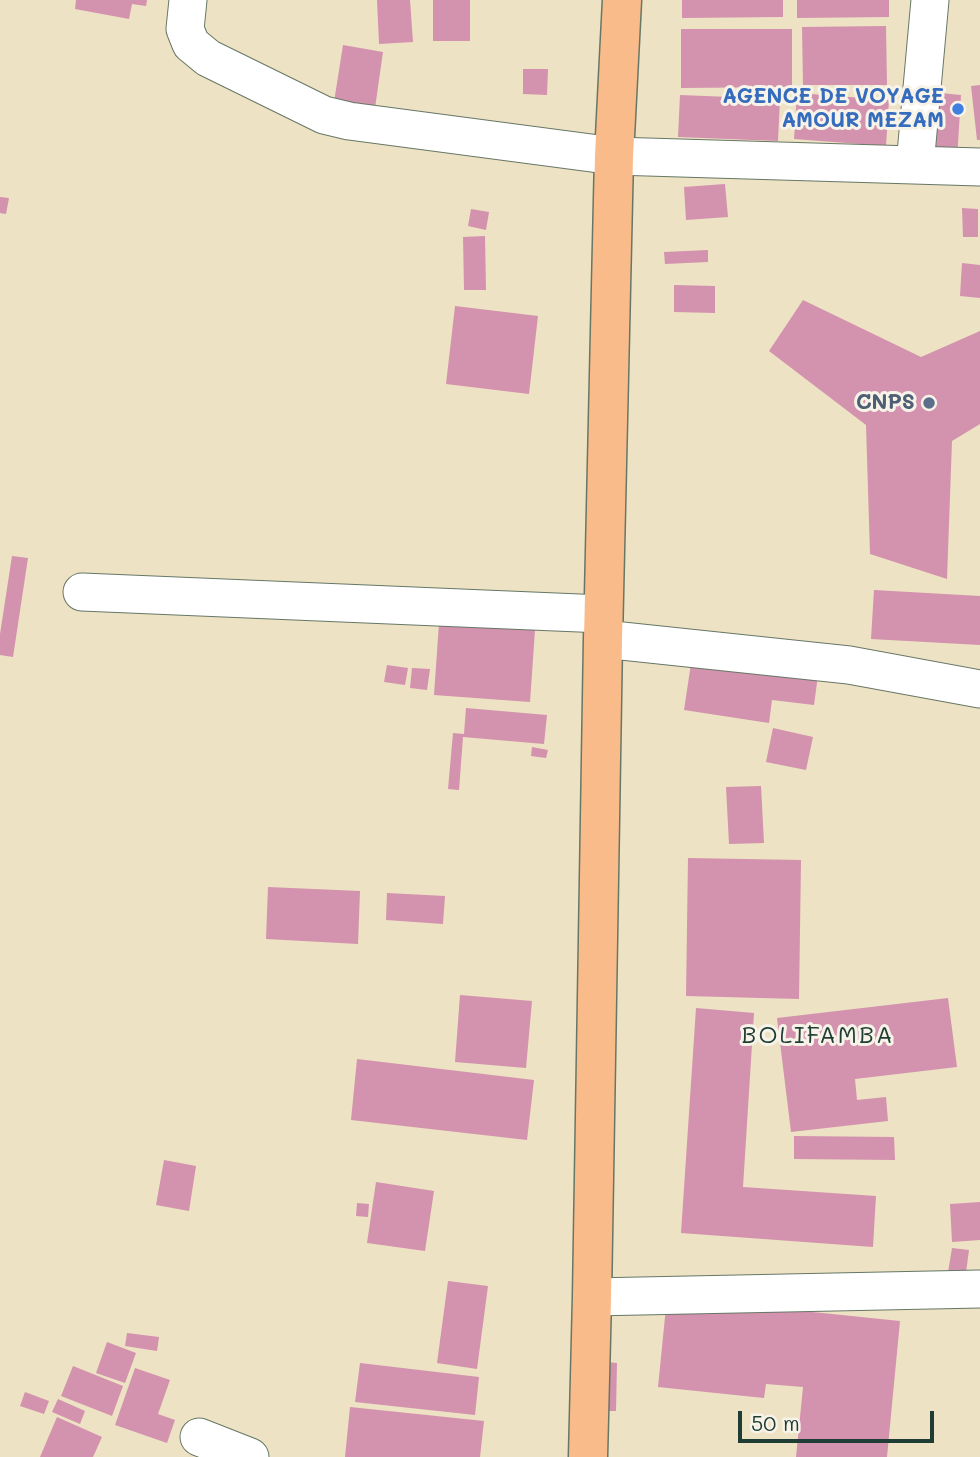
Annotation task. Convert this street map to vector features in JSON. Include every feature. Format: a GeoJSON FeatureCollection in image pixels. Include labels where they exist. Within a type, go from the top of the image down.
{"type":"FeatureCollection","features":[{"type":"Feature","properties":{"kind":"highway"},"geometry":{"type":"LineString","coordinates":[[587,1457],[614,156],[622,0]]}},
{"type":"Feature","properties":{"kind":"street"},"geometry":{"type":"LineString","coordinates":[[188,0],[185,29],[191,44],[208,58],[324,115],[349,121],[614,156],[980,167]]}},
{"type":"Feature","properties":{"kind":"street"},"geometry":{"type":"LineString","coordinates":[[915,165],[930,0]]}},
{"type":"Feature","properties":{"kind":"street"},"geometry":{"type":"LineString","coordinates":[[82,593],[603,626],[980,689]]}},
{"type":"Feature","properties":{"kind":"street"},"geometry":{"type":"LineString","coordinates":[[592,1297],[980,1289]]}},
{"type":"Feature","properties":{"kind":"street"},"geometry":{"type":"LineString","coordinates":[[199,1437],[250,1457]]}},
{"type":"Feature","properties":{"kind":"building"},"geometry":{"type":"Polygon","coordinates":[[[76,0],[147,0],[146,6],[132,4],[129,19],[75,9],[76,0]]]}},
{"type":"Feature","properties":{"kind":"building"},"geometry":{"type":"Polygon","coordinates":[[[377,0],[410,0],[413,42],[379,44],[377,0]]]}},
{"type":"Feature","properties":{"kind":"building"},"geometry":{"type":"Polygon","coordinates":[[[433,0],[470,0],[470,41],[433,41],[433,0]]]}},
{"type":"Feature","properties":{"kind":"building"},"geometry":{"type":"Polygon","coordinates":[[[682,0],[783,0],[783,17],[682,18],[682,0]]]}},
{"type":"Feature","properties":{"kind":"building"},"geometry":{"type":"Polygon","coordinates":[[[797,0],[889,0],[889,17],[797,18],[797,0]]]}},
{"type":"Feature","properties":{"kind":"building"},"geometry":{"type":"Polygon","coordinates":[[[886,26],[887,85],[803,85],[802,27],[886,26]]]}},
{"type":"Feature","properties":{"kind":"building"},"geometry":{"type":"Polygon","coordinates":[[[681,29],[792,29],[792,87],[681,88],[681,29]]]}},
{"type":"Feature","properties":{"kind":"building"},"geometry":{"type":"Polygon","coordinates":[[[343,45],[383,52],[375,108],[334,102],[343,45]]]}},
{"type":"Feature","properties":{"kind":"building"},"geometry":{"type":"Polygon","coordinates":[[[523,69],[548,69],[547,95],[523,94],[523,69]]]}},
{"type":"Feature","properties":{"kind":"building"},"geometry":{"type":"Polygon","coordinates":[[[980,85],[980,140],[977,140],[971,86],[980,85]]]}},
{"type":"Feature","properties":{"kind":"building"},"geometry":{"type":"Polygon","coordinates":[[[797,93],[889,100],[886,146],[794,139],[797,93]]]}},
{"type":"Feature","properties":{"kind":"building"},"geometry":{"type":"Polygon","coordinates":[[[940,93],[961,95],[957,160],[935,158],[940,93]]]}},
{"type":"Feature","properties":{"kind":"building"},"geometry":{"type":"Polygon","coordinates":[[[680,95],[780,99],[778,141],[678,137],[680,95]]]}},
{"type":"Feature","properties":{"kind":"building"},"geometry":{"type":"Polygon","coordinates":[[[725,184],[728,217],[686,220],[684,187],[725,184]]]}},
{"type":"Feature","properties":{"kind":"building"},"geometry":{"type":"Polygon","coordinates":[[[0,197],[9,198],[6,214],[0,213],[0,197]]]}},
{"type":"Feature","properties":{"kind":"building"},"geometry":{"type":"Polygon","coordinates":[[[962,208],[978,209],[978,237],[963,237],[962,208]]]}},
{"type":"Feature","properties":{"kind":"building"},"geometry":{"type":"Polygon","coordinates":[[[471,209],[489,212],[486,230],[468,226],[471,209]]]}},
{"type":"Feature","properties":{"kind":"building"},"geometry":{"type":"Polygon","coordinates":[[[485,236],[486,290],[464,290],[463,237],[485,236]]]}},
{"type":"Feature","properties":{"kind":"building"},"geometry":{"type":"Polygon","coordinates":[[[708,250],[708,262],[665,264],[664,252],[708,250]]]}},
{"type":"Feature","properties":{"kind":"building"},"geometry":{"type":"Polygon","coordinates":[[[962,263],[980,265],[980,298],[960,296],[962,263]]]}},
{"type":"Feature","properties":{"kind":"building"},"geometry":{"type":"Polygon","coordinates":[[[674,285],[715,286],[715,313],[674,312],[674,285]]]}},
{"type":"Feature","properties":{"kind":"building"},"geometry":{"type":"Polygon","coordinates":[[[803,300],[921,357],[980,331],[980,424],[952,441],[947,579],[870,554],[866,425],[769,351],[803,300]]]}},
{"type":"Feature","properties":{"kind":"building"},"geometry":{"type":"Polygon","coordinates":[[[455,306],[538,316],[529,394],[446,384],[455,306]]]}},
{"type":"Feature","properties":{"kind":"building"},"geometry":{"type":"Polygon","coordinates":[[[12,556],[28,558],[13,657],[0,655],[0,634],[12,556]]]}},
{"type":"Feature","properties":{"kind":"building"},"geometry":{"type":"Polygon","coordinates":[[[874,590],[980,596],[980,645],[871,639],[874,590]]]}},
{"type":"Feature","properties":{"kind":"building"},"geometry":{"type":"Polygon","coordinates":[[[439,623],[535,630],[530,702],[434,695],[439,623]]]}},
{"type":"Feature","properties":{"kind":"building"},"geometry":{"type":"Polygon","coordinates":[[[692,657],[818,675],[814,705],[772,700],[769,723],[684,710],[692,657]]]}},
{"type":"Feature","properties":{"kind":"building"},"geometry":{"type":"Polygon","coordinates":[[[387,665],[408,668],[405,685],[384,682],[387,665]]]}},
{"type":"Feature","properties":{"kind":"building"},"geometry":{"type":"Polygon","coordinates":[[[412,668],[430,669],[427,690],[410,688],[412,668]]]}},
{"type":"Feature","properties":{"kind":"building"},"geometry":{"type":"Polygon","coordinates":[[[466,708],[547,715],[544,744],[463,737],[459,790],[448,789],[453,733],[464,734],[466,708]]]}},
{"type":"Feature","properties":{"kind":"building"},"geometry":{"type":"Polygon","coordinates":[[[773,728],[813,737],[806,770],[766,762],[773,728]]]}},
{"type":"Feature","properties":{"kind":"building"},"geometry":{"type":"Polygon","coordinates":[[[532,747],[548,750],[546,758],[531,756],[532,747]]]}},
{"type":"Feature","properties":{"kind":"building"},"geometry":{"type":"Polygon","coordinates":[[[761,786],[764,843],[729,844],[726,787],[761,786]]]}},
{"type":"Feature","properties":{"kind":"building"},"geometry":{"type":"Polygon","coordinates":[[[688,858],[801,860],[799,999],[686,996],[688,858]]]}},
{"type":"Feature","properties":{"kind":"building"},"geometry":{"type":"Polygon","coordinates":[[[268,887],[360,891],[358,944],[266,939],[268,887]]]}},
{"type":"Feature","properties":{"kind":"building"},"geometry":{"type":"Polygon","coordinates":[[[387,893],[445,896],[443,924],[386,920],[387,893]]]}},
{"type":"Feature","properties":{"kind":"building"},"geometry":{"type":"Polygon","coordinates":[[[460,995],[532,1001],[526,1068],[455,1062],[460,995]]]}},
{"type":"Feature","properties":{"kind":"building"},"geometry":{"type":"Polygon","coordinates":[[[948,998],[957,1067],[855,1079],[857,1100],[886,1097],[888,1121],[791,1132],[777,1018],[948,998]]]}},
{"type":"Feature","properties":{"kind":"building"},"geometry":{"type":"Polygon","coordinates":[[[696,1008],[754,1013],[743,1187],[876,1196],[873,1247],[681,1233],[696,1008]]]}},
{"type":"Feature","properties":{"kind":"building"},"geometry":{"type":"Polygon","coordinates":[[[357,1059],[534,1080],[527,1140],[351,1120],[357,1059]]]}},
{"type":"Feature","properties":{"kind":"building"},"geometry":{"type":"Polygon","coordinates":[[[794,1136],[894,1137],[895,1160],[794,1159],[794,1136]]]}},
{"type":"Feature","properties":{"kind":"building"},"geometry":{"type":"Polygon","coordinates":[[[164,1160],[196,1166],[189,1211],[156,1205],[164,1160]]]}},
{"type":"Feature","properties":{"kind":"building"},"geometry":{"type":"Polygon","coordinates":[[[376,1182],[434,1191],[425,1251],[367,1243],[376,1182]]]}},
{"type":"Feature","properties":{"kind":"building"},"geometry":{"type":"Polygon","coordinates":[[[980,1202],[980,1240],[952,1242],[950,1204],[980,1202]]]}},
{"type":"Feature","properties":{"kind":"building"},"geometry":{"type":"Polygon","coordinates":[[[357,1203],[369,1204],[368,1217],[356,1216],[357,1203]]]}},
{"type":"Feature","properties":{"kind":"building"},"geometry":{"type":"Polygon","coordinates":[[[952,1248],[969,1250],[965,1280],[947,1278],[952,1248]]]}},
{"type":"Feature","properties":{"kind":"building"},"geometry":{"type":"Polygon","coordinates":[[[448,1281],[488,1286],[477,1369],[437,1363],[448,1281]]]}},
{"type":"Feature","properties":{"kind":"building"},"geometry":{"type":"Polygon","coordinates":[[[667,1297],[900,1321],[887,1457],[796,1457],[803,1387],[766,1384],[764,1398],[658,1387],[667,1297]]]}},
{"type":"Feature","properties":{"kind":"building"},"geometry":{"type":"Polygon","coordinates":[[[127,1333],[159,1337],[157,1351],[125,1346],[127,1333]]]}},
{"type":"Feature","properties":{"kind":"building"},"geometry":{"type":"Polygon","coordinates":[[[107,1342],[136,1353],[125,1383],[96,1373],[107,1342]]]}},
{"type":"Feature","properties":{"kind":"building"},"geometry":{"type":"Polygon","coordinates":[[[606,1362],[617,1363],[616,1411],[605,1411],[606,1362]]]}},
{"type":"Feature","properties":{"kind":"building"},"geometry":{"type":"Polygon","coordinates":[[[360,1363],[479,1377],[475,1415],[355,1402],[360,1363]]]}},
{"type":"Feature","properties":{"kind":"building"},"geometry":{"type":"Polygon","coordinates":[[[73,1366],[123,1386],[112,1416],[61,1396],[73,1366]]]}},
{"type":"Feature","properties":{"kind":"building"},"geometry":{"type":"Polygon","coordinates":[[[135,1368],[170,1380],[158,1414],[175,1420],[167,1443],[115,1425],[135,1368]]]}},
{"type":"Feature","properties":{"kind":"building"},"geometry":{"type":"Polygon","coordinates":[[[25,1392],[49,1401],[44,1414],[20,1406],[25,1392]]]}},
{"type":"Feature","properties":{"kind":"building"},"geometry":{"type":"Polygon","coordinates":[[[58,1399],[85,1411],[80,1424],[52,1412],[58,1399]]]}},
{"type":"Feature","properties":{"kind":"building"},"geometry":{"type":"Polygon","coordinates":[[[350,1407],[484,1421],[480,1457],[345,1457],[350,1407]]]}},
{"type":"Feature","properties":{"kind":"building"},"geometry":{"type":"Polygon","coordinates":[[[57,1417],[102,1437],[93,1457],[40,1457],[57,1417]]]}},
{"type":"Feature","properties":{"kind":"place","name":"AGENCE DE VOYAGE AMOUR MEZAM"},"geometry":{"type":"Point","coordinates":[958,109]}},
{"type":"Feature","properties":{"kind":"place","name":"CNPS"},"geometry":{"type":"Point","coordinates":[929,403]}},
{"type":"Feature","properties":{"kind":"district","name":"BOLIFAMBA"},"geometry":{"type":"Point","coordinates":[818,1036]}}]}
